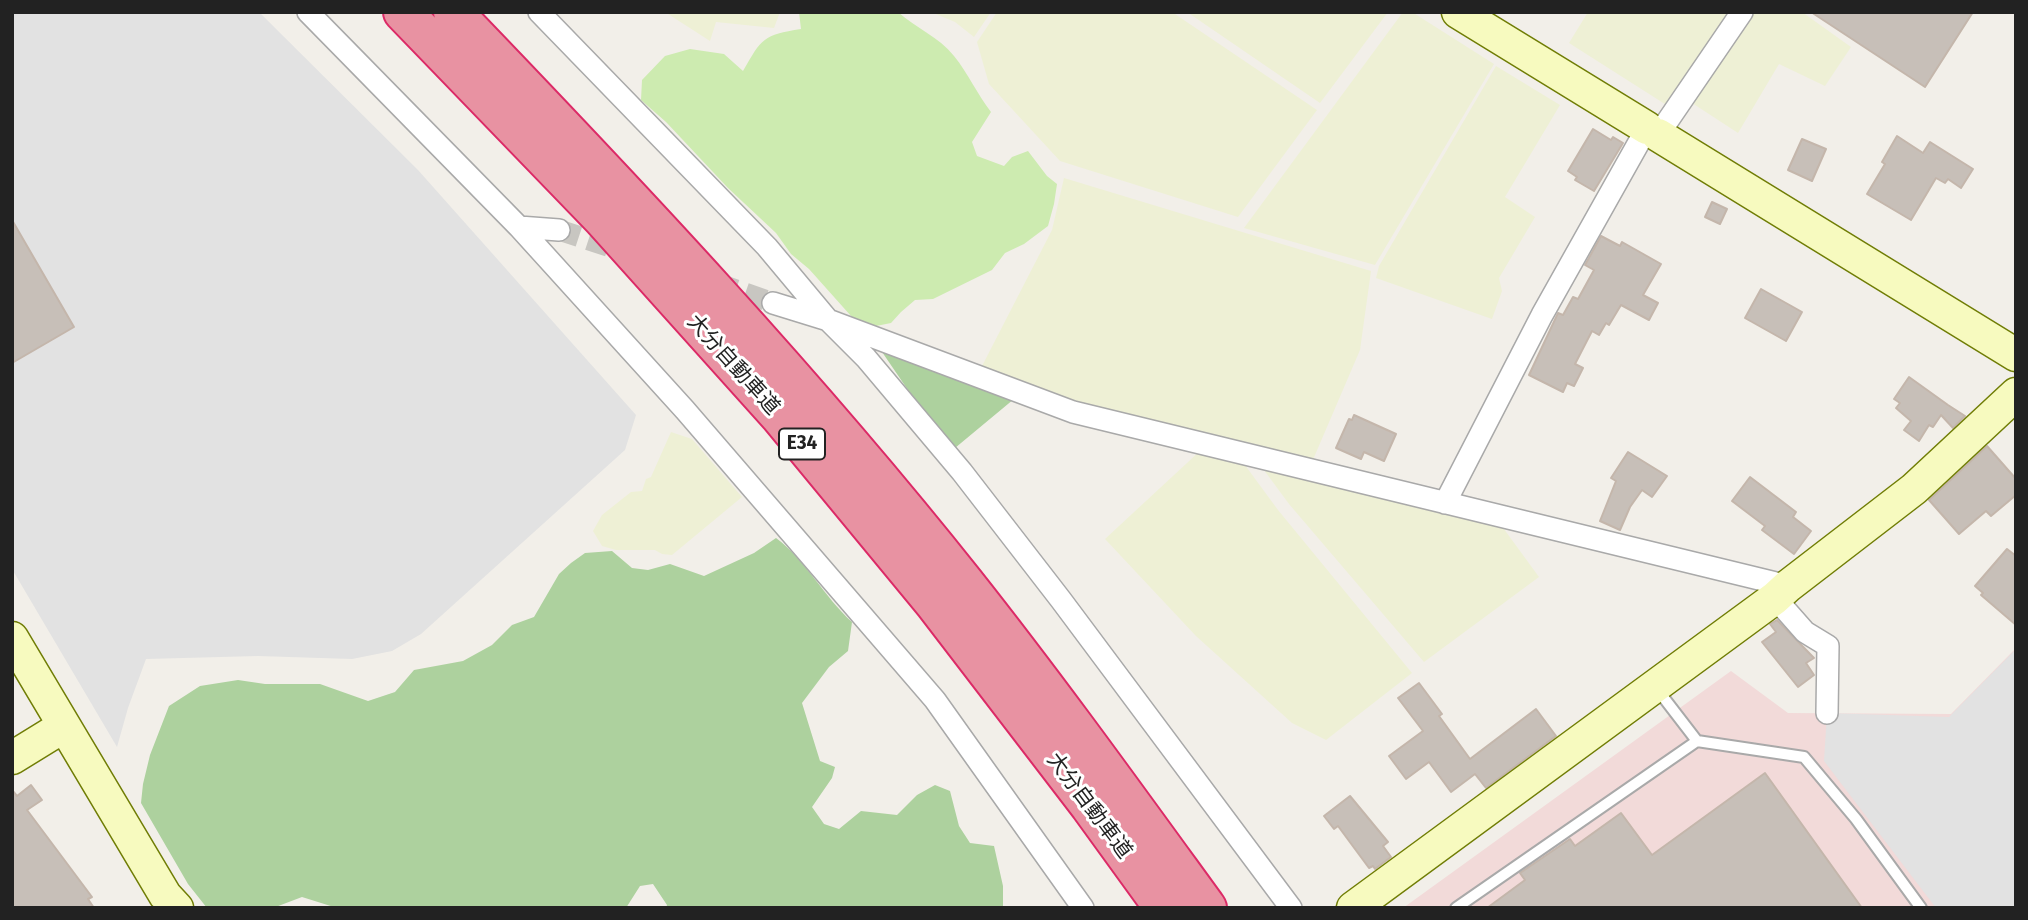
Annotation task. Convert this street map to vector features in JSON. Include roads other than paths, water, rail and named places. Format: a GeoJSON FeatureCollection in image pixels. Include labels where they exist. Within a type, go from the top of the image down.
{"type":"FeatureCollection","features":[{"type":"Feature","properties":{"kind":"highway","name":"大分自動車道"},"geometry":{"type":"LineString","coordinates":[[403,12],[603,219],[779,415],[943,615],[1090,806],[1164,908]]}},
{"type":"Feature","properties":{"kind":"highway","name":"大分自動車道"},"geometry":{"type":"LineString","coordinates":[[453,12],[629,196],[804,391],[963,582],[1117,784],[1207,908]]}},
{"type":"Feature","properties":{"kind":"street"},"geometry":{"type":"LineString","coordinates":[[307,12],[519,227],[685,410],[935,701],[1083,908]]}},
{"type":"Feature","properties":{"kind":"street"},"geometry":{"type":"LineString","coordinates":[[538,12],[767,247],[828,320],[866,358],[962,472],[1070,611],[1291,908]]}},
{"type":"Feature","properties":{"kind":"street"},"geometry":{"type":"LineString","coordinates":[[1458,12],[2016,355]]}},
{"type":"Feature","properties":{"kind":"street"},"geometry":{"type":"LineString","coordinates":[[1446,503],[1542,316],[1652,131],[1742,12]]}},
{"type":"Feature","properties":{"kind":"street"},"geometry":{"type":"LineString","coordinates":[[519,227],[559,230]]}},
{"type":"Feature","properties":{"kind":"street"},"geometry":{"type":"LineString","coordinates":[[773,303],[828,320],[1073,412],[1446,503],[1782,592],[1805,632],[1828,646],[1827,713]]}},
{"type":"Feature","properties":{"kind":"street"},"geometry":{"type":"LineString","coordinates":[[1353,908],[1782,592],[1914,489],[2016,394]]}},
{"type":"Feature","properties":{"kind":"street"},"geometry":{"type":"LineString","coordinates":[[12,638],[165,895],[177,908]]}},
{"type":"Feature","properties":{"kind":"street"},"geometry":{"type":"LineString","coordinates":[[12,758],[64,726]]}},
{"type":"Feature","properties":{"kind":"lane"},"geometry":{"type":"LineString","coordinates":[[1655,687],[1697,741]]}},
{"type":"Feature","properties":{"kind":"lane"},"geometry":{"type":"LineString","coordinates":[[1456,908],[1697,741],[1804,757],[1856,819],[1921,908]]}},
{"type":"Feature","properties":{"kind":"tunnel"},"geometry":{"type":"LineString","coordinates":[[559,230],[626,252]]}},
{"type":"Feature","properties":{"kind":"tunnel"},"geometry":{"type":"LineString","coordinates":[[716,283],[773,303]]}}]}
